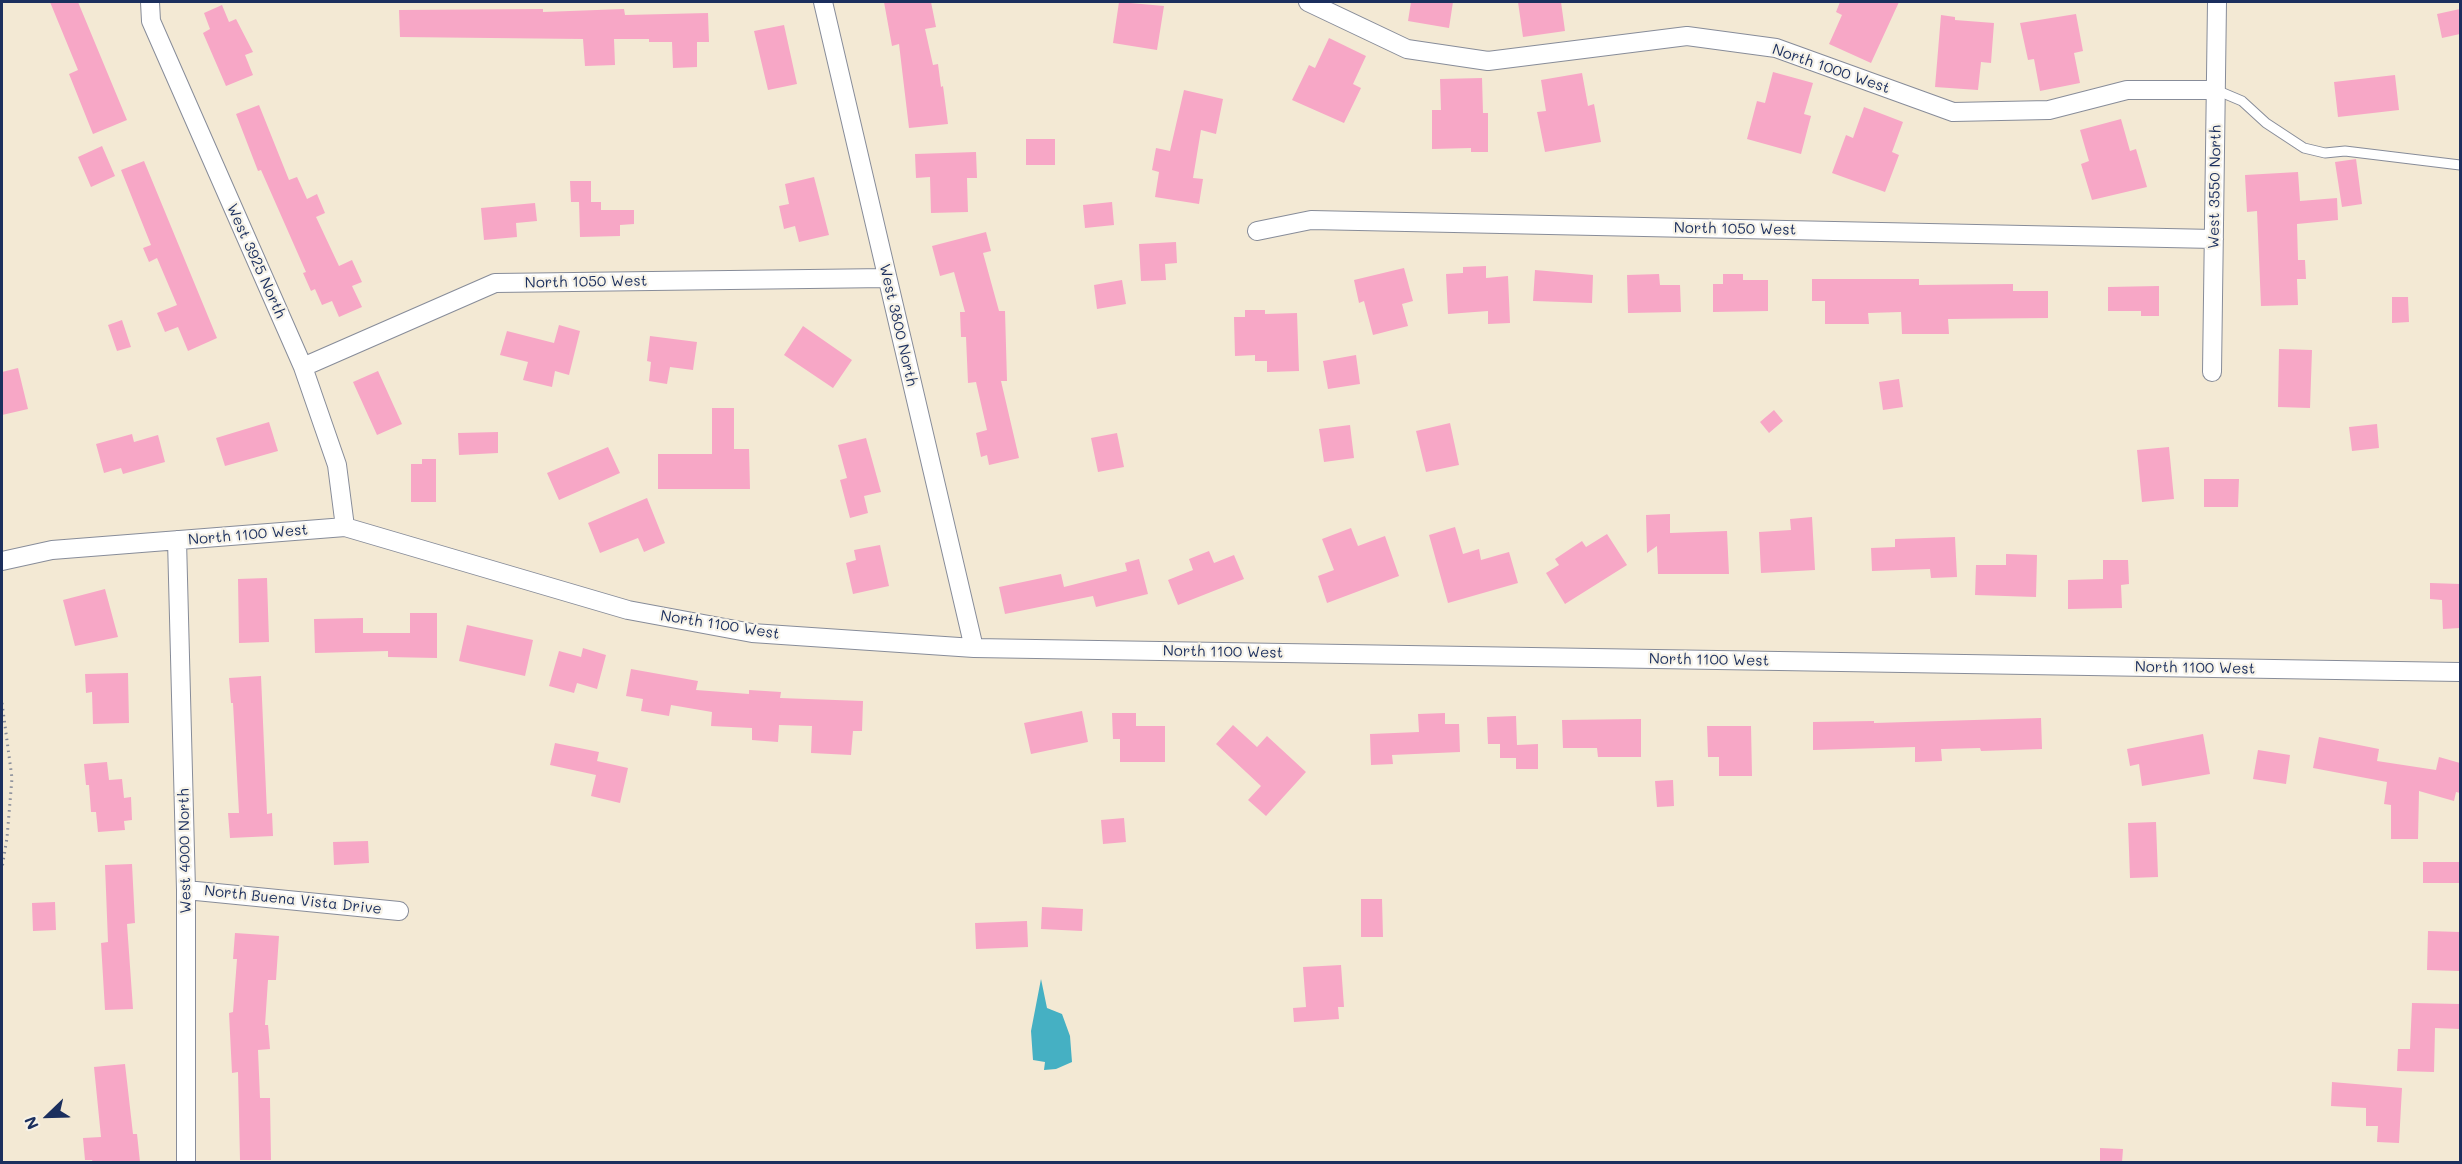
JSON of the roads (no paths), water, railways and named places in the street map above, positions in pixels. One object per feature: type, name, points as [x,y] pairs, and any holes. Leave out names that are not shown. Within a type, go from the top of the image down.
[{"type":"street","name":"West 3925 North","points":[[150,2],[151,21],[303,368],[338,465],[345,527]]},
{"type":"street","name":"West 3800 North","points":[[823,2],[974,648]]},
{"type":"street","name":"North 1000 West","points":[[1308,2],[1407,49],[1488,61],[1687,36],[1776,48],[1953,112],[2049,110],[2127,90],[2216,90]]},
{"type":"street","name":"West 3550 North","points":[[2212,372],[2217,2]]},
{"type":"street","name":"North 1050 West","points":[[1257,231],[1311,220],[2214,239]]},
{"type":"street","name":"North 1050 West","points":[[303,368],[495,283],[887,278]]},
{"type":"street","name":"North 1100 West","points":[[2,561],[52,550],[345,527],[628,610],[752,633],[974,648],[2460,672]]},
{"type":"street","name":"West 4000 North","points":[[177,540],[186,890],[186,1162]]},
{"type":"street","name":"North Buena Vista Drive","points":[[186,890],[399,911]]},
{"type":"lane","points":[[2216,90],[2242,101],[2266,123],[2304,148],[2325,153],[2345,151],[2460,165]]},
{"type":"water","points":[[1041,979],[1047,1008],[1062,1014],[1070,1036],[1072,1062],[1056,1069],[1044,1070],[1045,1062],[1033,1060],[1031,1031]]}]
